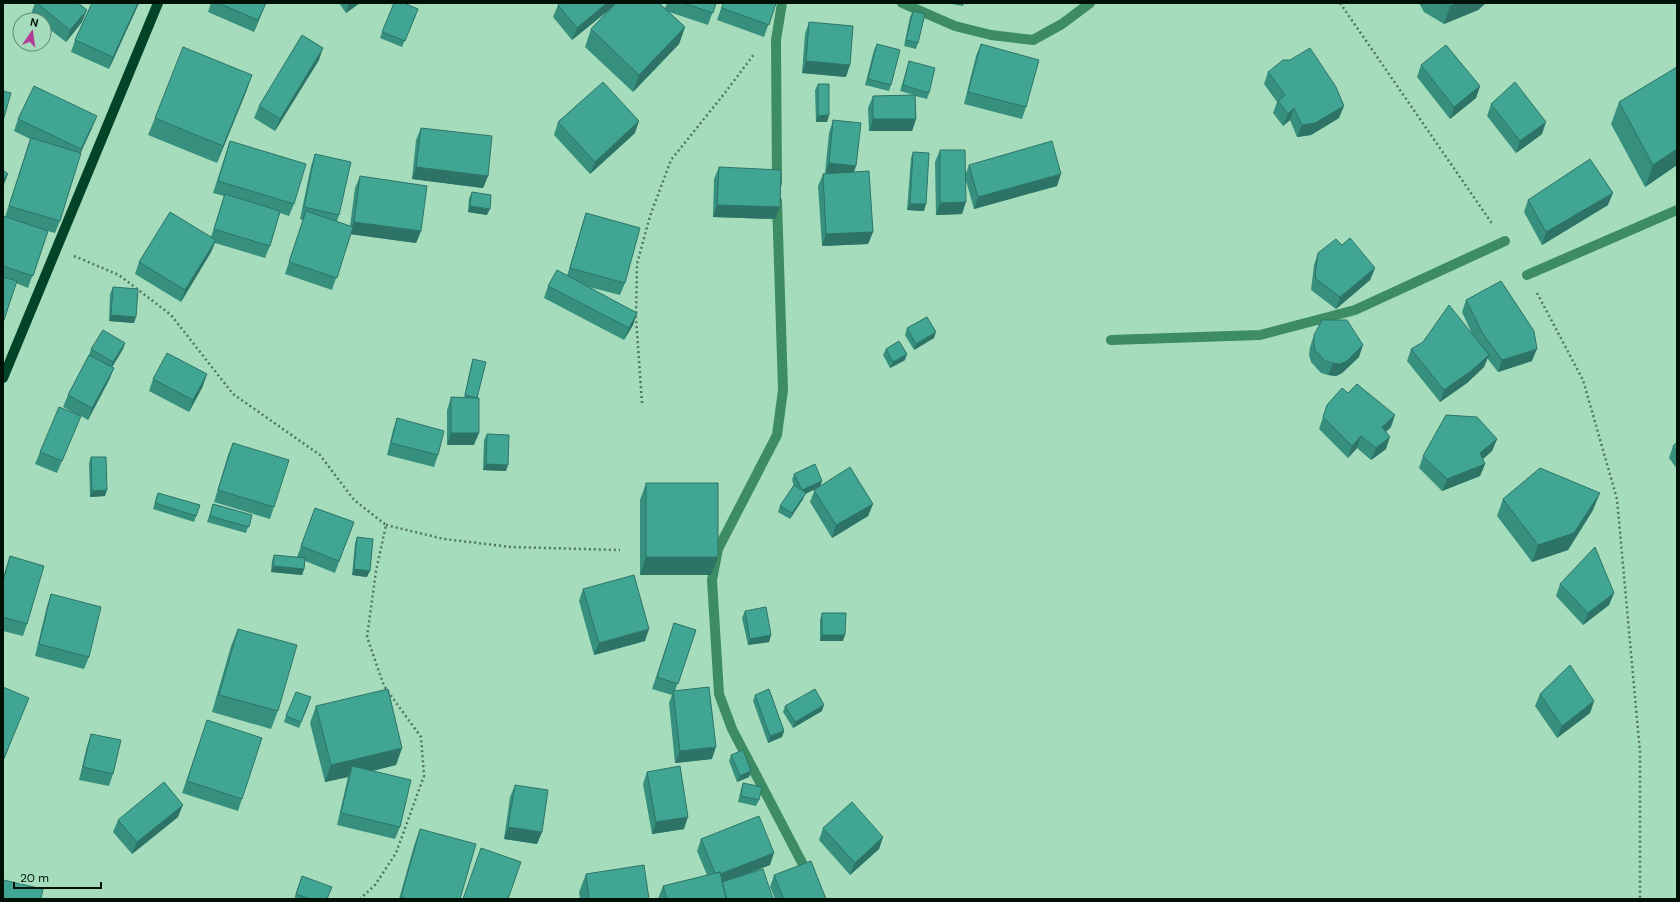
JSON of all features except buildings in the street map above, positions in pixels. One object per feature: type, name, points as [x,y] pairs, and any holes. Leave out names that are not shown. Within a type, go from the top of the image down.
[{"type":"main road","points":[[3,378],[158,3]]},
{"type":"street","points":[[782,3],[776,40],[776,72],[777,182],[783,390],[777,434],[718,549],[712,580],[719,694],[732,729],[821,899]]},
{"type":"street","points":[[902,3],[955,26],[991,35],[1033,40],[1062,24],[1090,3]]},
{"type":"street","points":[[1527,275],[1677,210]]},
{"type":"street","points":[[1111,340],[1260,335],[1355,310],[1505,241]]},
{"type":"path","points":[[1340,3],[1505,241]]},
{"type":"path","points":[[642,403],[636,318],[637,264],[650,216],[671,160],[724,94],[756,51]]},
{"type":"path","points":[[57,248],[119,275],[171,314],[233,394],[320,455],[354,500],[386,525],[444,539],[511,547],[620,550]]},
{"type":"path","points":[[1527,275],[1583,380],[1617,499],[1640,752],[1640,899]]},
{"type":"path","points":[[360,899],[375,885],[396,853],[424,776],[421,737],[384,686],[368,637],[376,571],[386,525]]}]
